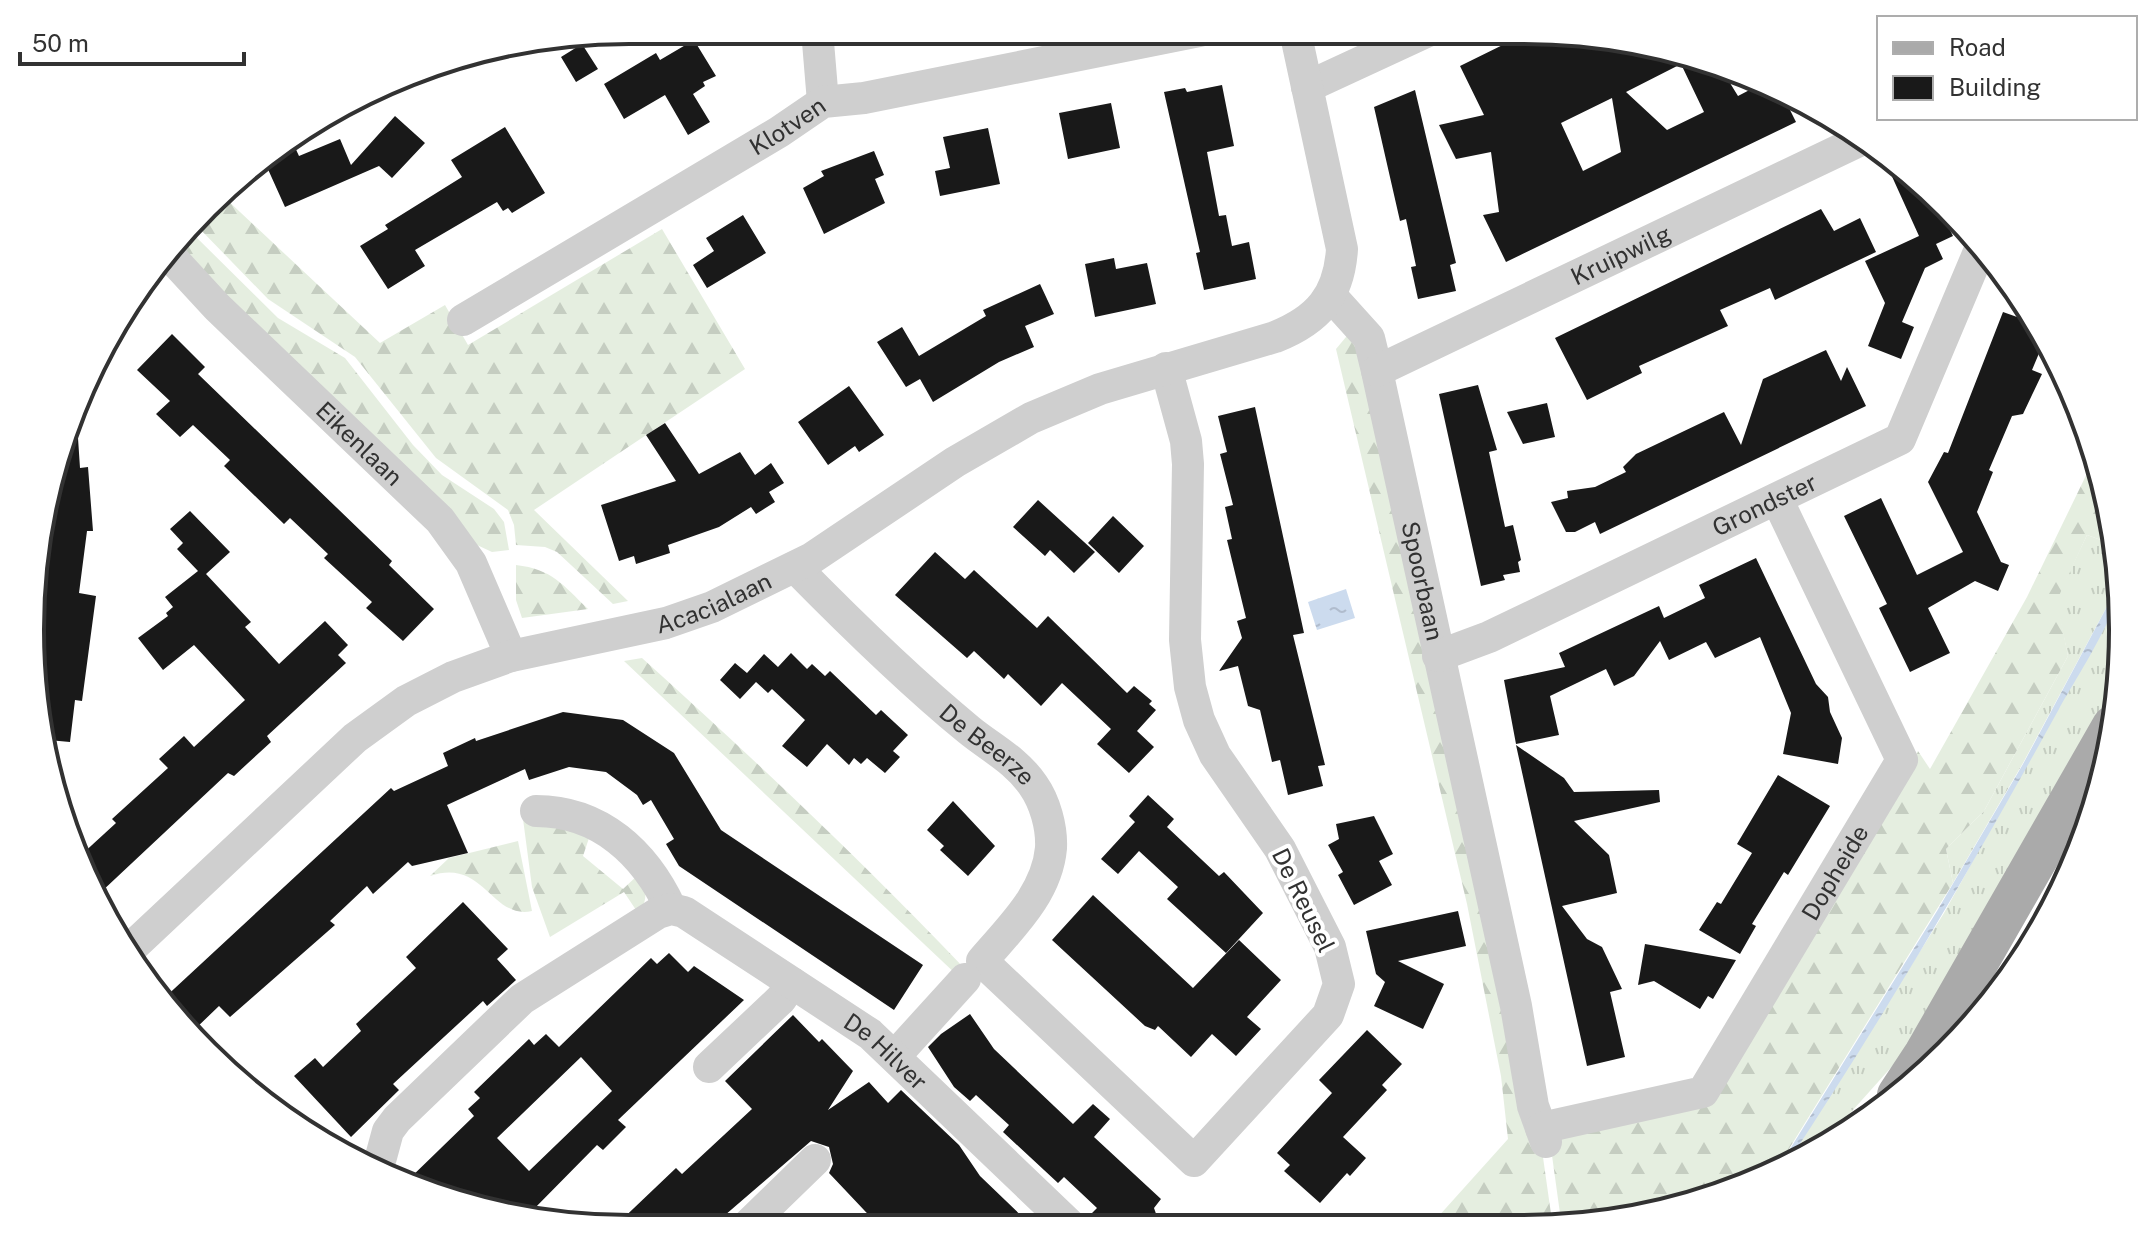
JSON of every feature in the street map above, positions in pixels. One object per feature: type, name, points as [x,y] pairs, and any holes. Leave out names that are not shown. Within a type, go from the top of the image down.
[{"type":"main road","points":[[1918,1062],[2095,758]]},
{"type":"street","points":[[818,44],[823,102]]},
{"type":"street","name":"Klotven","points":[[463,320],[779,132],[823,102],[864,98],[1134,44]]},
{"type":"street","points":[[1298,44],[1342,249],[1332,297]]},
{"type":"street","points":[[1307,87],[1400,44]]},
{"type":"street","name":"Kruipwilg","points":[[1377,371],[1851,145]]},
{"type":"street","name":"Grondster","points":[[1438,656],[1489,637],[1900,439],[1976,258]]},
{"type":"street","name":"Eikenlaan","points":[[175,261],[217,307],[440,520],[471,563],[511,656]]},
{"type":"street","name":"Acacialaan","points":[[136,944],[355,738],[388,713],[432,688],[511,656],[666,623],[712,607],[795,567],[1000,434],[1086,394],[1299,327],[1332,297]]},
{"type":"street","name":"Spoorbaan","points":[[1332,297],[1369,338],[1516,1006],[1533,1106],[1544,1135]]},
{"type":"street","name":"De Reusel","points":[[974,970],[1194,1161],[1317,1028],[1336,998],[1337,972],[1316,916],[1280,849],[1215,755],[1199,720],[1190,687],[1185,640],[1188,464],[1186,441],[1166,368]]},
{"type":"street","name":"Dopheide","points":[[1544,1135],[1703,1092],[1902,760],[1777,499]]},
{"type":"street","name":"De Beerze","points":[[795,567],[968,729],[1016,763],[1044,805],[1051,848],[1039,889],[1026,910],[895,1056]]},
{"type":"street","points":[[380,1159],[388,1131],[397,1119],[522,999],[658,913],[671,909],[645,864],[620,839],[576,816],[536,811]]},
{"type":"street","name":"De Hilver","points":[[671,909],[684,912],[895,1056],[1060,1215]]},
{"type":"street","points":[[709,1067],[781,999],[792,983]]},
{"type":"street","points":[[758,1215],[815,1160]]},
{"type":"green space","points":[[229,202],[380,343],[445,305],[468,345],[662,229],[745,369],[534,510],[628,601],[613,604],[557,552],[545,547],[516,545],[514,525],[508,510],[436,458],[355,357],[268,299],[201,230]]},
{"type":"green space","points":[[195,236],[278,318],[345,358],[413,445],[442,475],[494,509],[504,522],[509,550],[492,552],[477,545],[236,307],[184,249]]},
{"type":"green space","points":[[1351,331],[1358,340],[1541,1143],[1551,1214],[1440,1215],[1508,1139],[1501,1076],[1467,904],[1336,349]]},
{"type":"green space","points":[[2087,473],[2102,540],[2087,535],[2057,600],[2068,656],[1984,811],[1946,849],[1953,883],[1787,1152],[1712,1184],[1675,1195],[1638,1204],[1560,1214],[1550,1141],[1708,1103],[1918,751],[1930,769],[2027,597]]},
{"type":"green space","points":[[2087,535],[2102,540],[2108,604],[2023,763],[1953,883],[1946,849],[1984,811],[2068,656],[2056,600]]},
{"type":"green space","points":[[516,565],[548,574],[588,609],[522,618],[516,600]]},
{"type":"green space","points":[[2109,616],[2104,707],[2028,846],[1904,1053],[1846,1118],[1797,1147],[1944,913]]},
{"type":"green space","points":[[642,658],[887,889],[965,969],[959,977],[624,661]]},
{"type":"green space","points":[[523,819],[592,829],[583,856],[623,889],[639,874],[645,898],[642,908],[638,913],[624,892],[550,937],[532,887]]},
{"type":"green space","points":[[518,841],[532,911],[506,907],[463,875],[448,872],[430,876],[449,858]]},
{"type":"water","points":[[1346,589],[1355,618],[1317,630],[1308,602]]},
{"type":"water","points":[[2108,604],[2109,618],[2095,646],[1961,883],[1822,1109],[1798,1147],[1788,1152],[1937,911],[2023,764]]},
{"type":"building","points":[[687,44],[696,44],[716,76],[703,82],[705,86],[693,94],[710,122],[688,135],[665,95],[624,119],[604,84],[656,53],[660,60]]},
{"type":"building","points":[[1505,44],[1524,44],[1600,49],[1679,65],[1626,92],[1667,130],[1704,112],[1682,66],[1729,82],[1738,96],[1750,90],[1782,104],[1789,108],[1796,122],[1506,262],[1483,215],[1499,212],[1491,152],[1456,159],[1439,125],[1484,115],[1460,66]],"holes":[[[1612,98],[1621,152],[1583,171],[1561,123]]]},
{"type":"building","points":[[583,46],[598,69],[576,82],[561,57]]},
{"type":"building","points":[[1222,85],[1234,146],[1207,152],[1219,216],[1226,215],[1232,246],[1249,242],[1256,279],[1204,290],[1196,253],[1200,252],[1164,92],[1185,88],[1187,92]]},
{"type":"building","points":[[1415,90],[1456,263],[1450,265],[1456,291],[1418,299],[1411,267],[1416,266],[1406,219],[1400,221],[1374,107]]},
{"type":"building","points":[[1111,103],[1120,148],[1068,159],[1059,113]]},
{"type":"building","points":[[395,116],[425,143],[392,178],[379,166],[285,207],[268,169],[296,149],[299,156],[340,139],[351,165]]},
{"type":"building","points":[[505,127],[545,193],[512,213],[508,208],[503,211],[497,202],[415,250],[425,266],[388,289],[360,246],[388,229],[385,225],[462,177],[451,160]]},
{"type":"building","points":[[988,128],[1000,184],[940,196],[935,171],[950,168],[943,137]]},
{"type":"building","points":[[874,151],[884,175],[875,179],[885,203],[824,234],[803,188],[824,176],[821,171]]},
{"type":"building","points":[[1891,174],[1938,215],[1953,236],[1936,244],[1943,259],[1925,268],[1902,322],[1914,327],[1901,359],[1868,346],[1885,303],[1865,261],[1919,236]]},
{"type":"building","points":[[1821,209],[1834,231],[1860,218],[1876,252],[1775,300],[1770,288],[1720,310],[1728,326],[1639,366],[1642,373],[1587,400],[1555,338]]},
{"type":"building","points":[[743,215],[766,253],[707,288],[693,265],[714,251],[706,238]]},
{"type":"building","points":[[1114,258],[1116,269],[1147,263],[1156,304],[1095,317],[1085,264]]},
{"type":"building","points":[[1040,284],[1054,314],[1025,326],[1034,347],[999,362],[933,402],[920,379],[906,387],[877,342],[902,327],[919,356],[986,316],[983,310]]},
{"type":"building","points":[[2003,312],[2019,318],[2039,353],[2032,370],[2042,374],[2023,414],[2012,416],[1989,470],[1993,472],[1977,512],[2001,562],[2009,565],[1998,591],[1975,581],[1928,608],[1950,653],[1910,672],[1879,608],[1887,604],[1844,516],[1881,498],[1917,575],[1963,552],[1928,482],[1944,452],[1948,453]]},
{"type":"building","points":[[172,334],[205,367],[198,374],[392,561],[389,565],[434,609],[403,641],[366,608],[372,602],[324,558],[328,554],[290,518],[284,524],[224,466],[230,460],[193,425],[180,437],[156,414],[170,401],[137,370]]},
{"type":"building","points":[[1826,350],[1841,381],[1847,367],[1866,406],[1600,534],[1595,522],[1575,532],[1566,532],[1551,502],[1568,498],[1567,491],[1595,487],[1626,472],[1623,467],[1636,454],[1724,412],[1741,445],[1763,379]]},
{"type":"building","points":[[1478,385],[1497,450],[1489,452],[1505,527],[1513,525],[1521,560],[1518,562],[1520,572],[1503,575],[1505,580],[1481,586],[1439,394]]},
{"type":"building","points":[[849,386],[884,435],[859,452],[855,446],[828,465],[798,422]]},
{"type":"building","points":[[1547,403],[1555,437],[1523,444],[1507,412]]},
{"type":"building","points":[[1255,407],[1304,633],[1293,635],[1325,765],[1318,766],[1323,786],[1288,795],[1280,760],[1272,762],[1260,710],[1248,706],[1238,666],[1219,671],[1242,638],[1237,621],[1246,618],[1227,540],[1232,539],[1225,507],[1233,505],[1220,454],[1227,452],[1218,416]]},
{"type":"building","points":[[665,423],[699,474],[740,452],[755,475],[771,463],[784,483],[769,492],[775,502],[756,514],[751,507],[719,527],[668,545],[670,553],[636,564],[634,556],[619,561],[601,505],[676,481],[646,435]]},
{"type":"building","points":[[78,434],[80,468],[88,467],[93,531],[87,531],[79,593],[96,596],[82,701],[75,700],[70,742],[54,741],[45,668],[44,630],[45,591],[55,515]]},
{"type":"building","points":[[1038,500],[1095,552],[1074,573],[1050,550],[1045,556],[1013,527]]},
{"type":"building","points":[[190,511],[230,552],[206,574],[251,622],[245,627],[279,664],[325,621],[348,645],[338,655],[346,663],[267,736],[271,742],[234,776],[228,773],[104,889],[87,849],[116,823],[112,819],[168,768],[159,759],[184,736],[194,747],[245,700],[194,645],[163,670],[138,638],[168,616],[166,613],[173,607],[165,597],[198,571],[177,549],[183,543],[170,529]]},
{"type":"building","points":[[1113,516],[1144,546],[1119,573],[1088,543]]},
{"type":"building","points":[[935,552],[965,579],[974,570],[1037,628],[1048,616],[1127,693],[1134,686],[1152,701],[1149,704],[1156,710],[1137,731],[1154,747],[1129,773],[1097,744],[1111,729],[1062,683],[1041,706],[1008,674],[1004,679],[974,651],[967,658],[895,595]]},
{"type":"building","points":[[1756,558],[1816,684],[1828,697],[1830,712],[1842,738],[1838,764],[1783,754],[1791,713],[1760,637],[1715,658],[1706,642],[1669,660],[1660,641],[1634,676],[1614,686],[1606,669],[1550,696],[1559,735],[1516,744],[1504,680],[1565,667],[1559,653],[1659,606],[1664,618],[1705,598],[1699,585]]},
{"type":"building","points":[[791,653],[807,669],[812,664],[825,676],[830,671],[876,715],[881,710],[908,735],[893,751],[900,757],[885,773],[867,758],[861,764],[854,758],[849,765],[827,744],[807,767],[782,746],[805,720],[772,689],[768,693],[756,682],[740,699],[720,680],[735,663],[747,673],[764,654],[778,667]]},
{"type":"building","points":[[563,712],[623,720],[674,753],[721,830],[923,965],[894,1010],[679,866],[666,844],[674,839],[651,800],[643,805],[637,795],[606,772],[569,767],[529,780],[525,769],[447,805],[468,853],[412,866],[408,862],[373,894],[367,886],[330,921],[335,925],[230,1017],[219,1006],[198,1026],[170,992],[391,788],[394,791],[448,766],[443,753],[475,738],[476,741]]},
{"type":"building","points":[[1516,745],[1564,778],[1574,792],[1659,790],[1660,802],[1574,821],[1609,855],[1617,893],[1562,906],[1587,939],[1602,947],[1622,989],[1610,992],[1625,1057],[1587,1066]]},
{"type":"building","points":[[1778,775],[1830,806],[1788,875],[1784,872],[1752,924],[1756,926],[1740,954],[1699,930],[1717,902],[1721,904],[1752,853],[1737,844]]},
{"type":"building","points":[[1148,795],[1174,819],[1167,827],[1219,876],[1224,872],[1263,913],[1226,953],[1167,899],[1178,887],[1139,851],[1118,874],[1101,859],[1135,822],[1129,816]]},
{"type":"building","points":[[953,801],[995,846],[968,876],[940,850],[944,846],[927,830]]},
{"type":"building","points":[[1374,816],[1393,854],[1379,861],[1392,885],[1354,905],[1338,875],[1343,872],[1328,845],[1339,839],[1336,824]]},
{"type":"building","points":[[1093,895],[1193,988],[1239,940],[1281,980],[1247,1017],[1261,1029],[1236,1056],[1212,1034],[1191,1057],[1158,1026],[1155,1030],[1145,1026],[1052,940]]},
{"type":"building","points":[[463,902],[508,949],[497,959],[516,980],[487,1006],[483,1001],[393,1084],[399,1090],[351,1137],[294,1076],[315,1058],[323,1067],[361,1031],[356,1024],[416,968],[406,957]]},
{"type":"building","points":[[1458,911],[1466,946],[1398,961],[1444,984],[1423,1029],[1374,1006],[1385,982],[1376,974],[1366,931]]},
{"type":"building","points":[[1645,944],[1736,960],[1713,999],[1708,996],[1700,1009],[1654,981],[1638,985]]},
{"type":"building","points":[[669,953],[688,972],[694,966],[744,1000],[618,1120],[626,1127],[603,1150],[597,1145],[536,1207],[478,1195],[415,1174],[474,1116],[468,1109],[480,1098],[474,1092],[529,1039],[534,1045],[546,1034],[559,1047],[651,958],[657,964]],"holes":[[[581,1057],[612,1091],[529,1171],[497,1138]]]},
{"type":"building","points":[[970,1014],[994,1049],[1073,1124],[1093,1104],[1110,1119],[1094,1137],[1161,1199],[1154,1208],[1156,1215],[1092,1215],[1097,1208],[1064,1177],[1058,1183],[1003,1132],[1009,1125],[976,1095],[970,1101],[954,1087],[928,1047]]},
{"type":"building","points":[[793,1015],[853,1071],[828,1110],[869,1082],[888,1103],[901,1090],[959,1145],[980,1176],[1020,1215],[869,1215],[829,1173],[833,1164],[829,1147],[811,1141],[725,1215],[627,1215],[676,1168],[682,1174],[752,1109],[725,1081]]},
{"type":"building","points":[[1367,1030],[1402,1064],[1382,1085],[1387,1090],[1343,1137],[1366,1158],[1350,1176],[1347,1173],[1320,1203],[1284,1171],[1290,1165],[1277,1153],[1332,1093],[1319,1080]]}]
